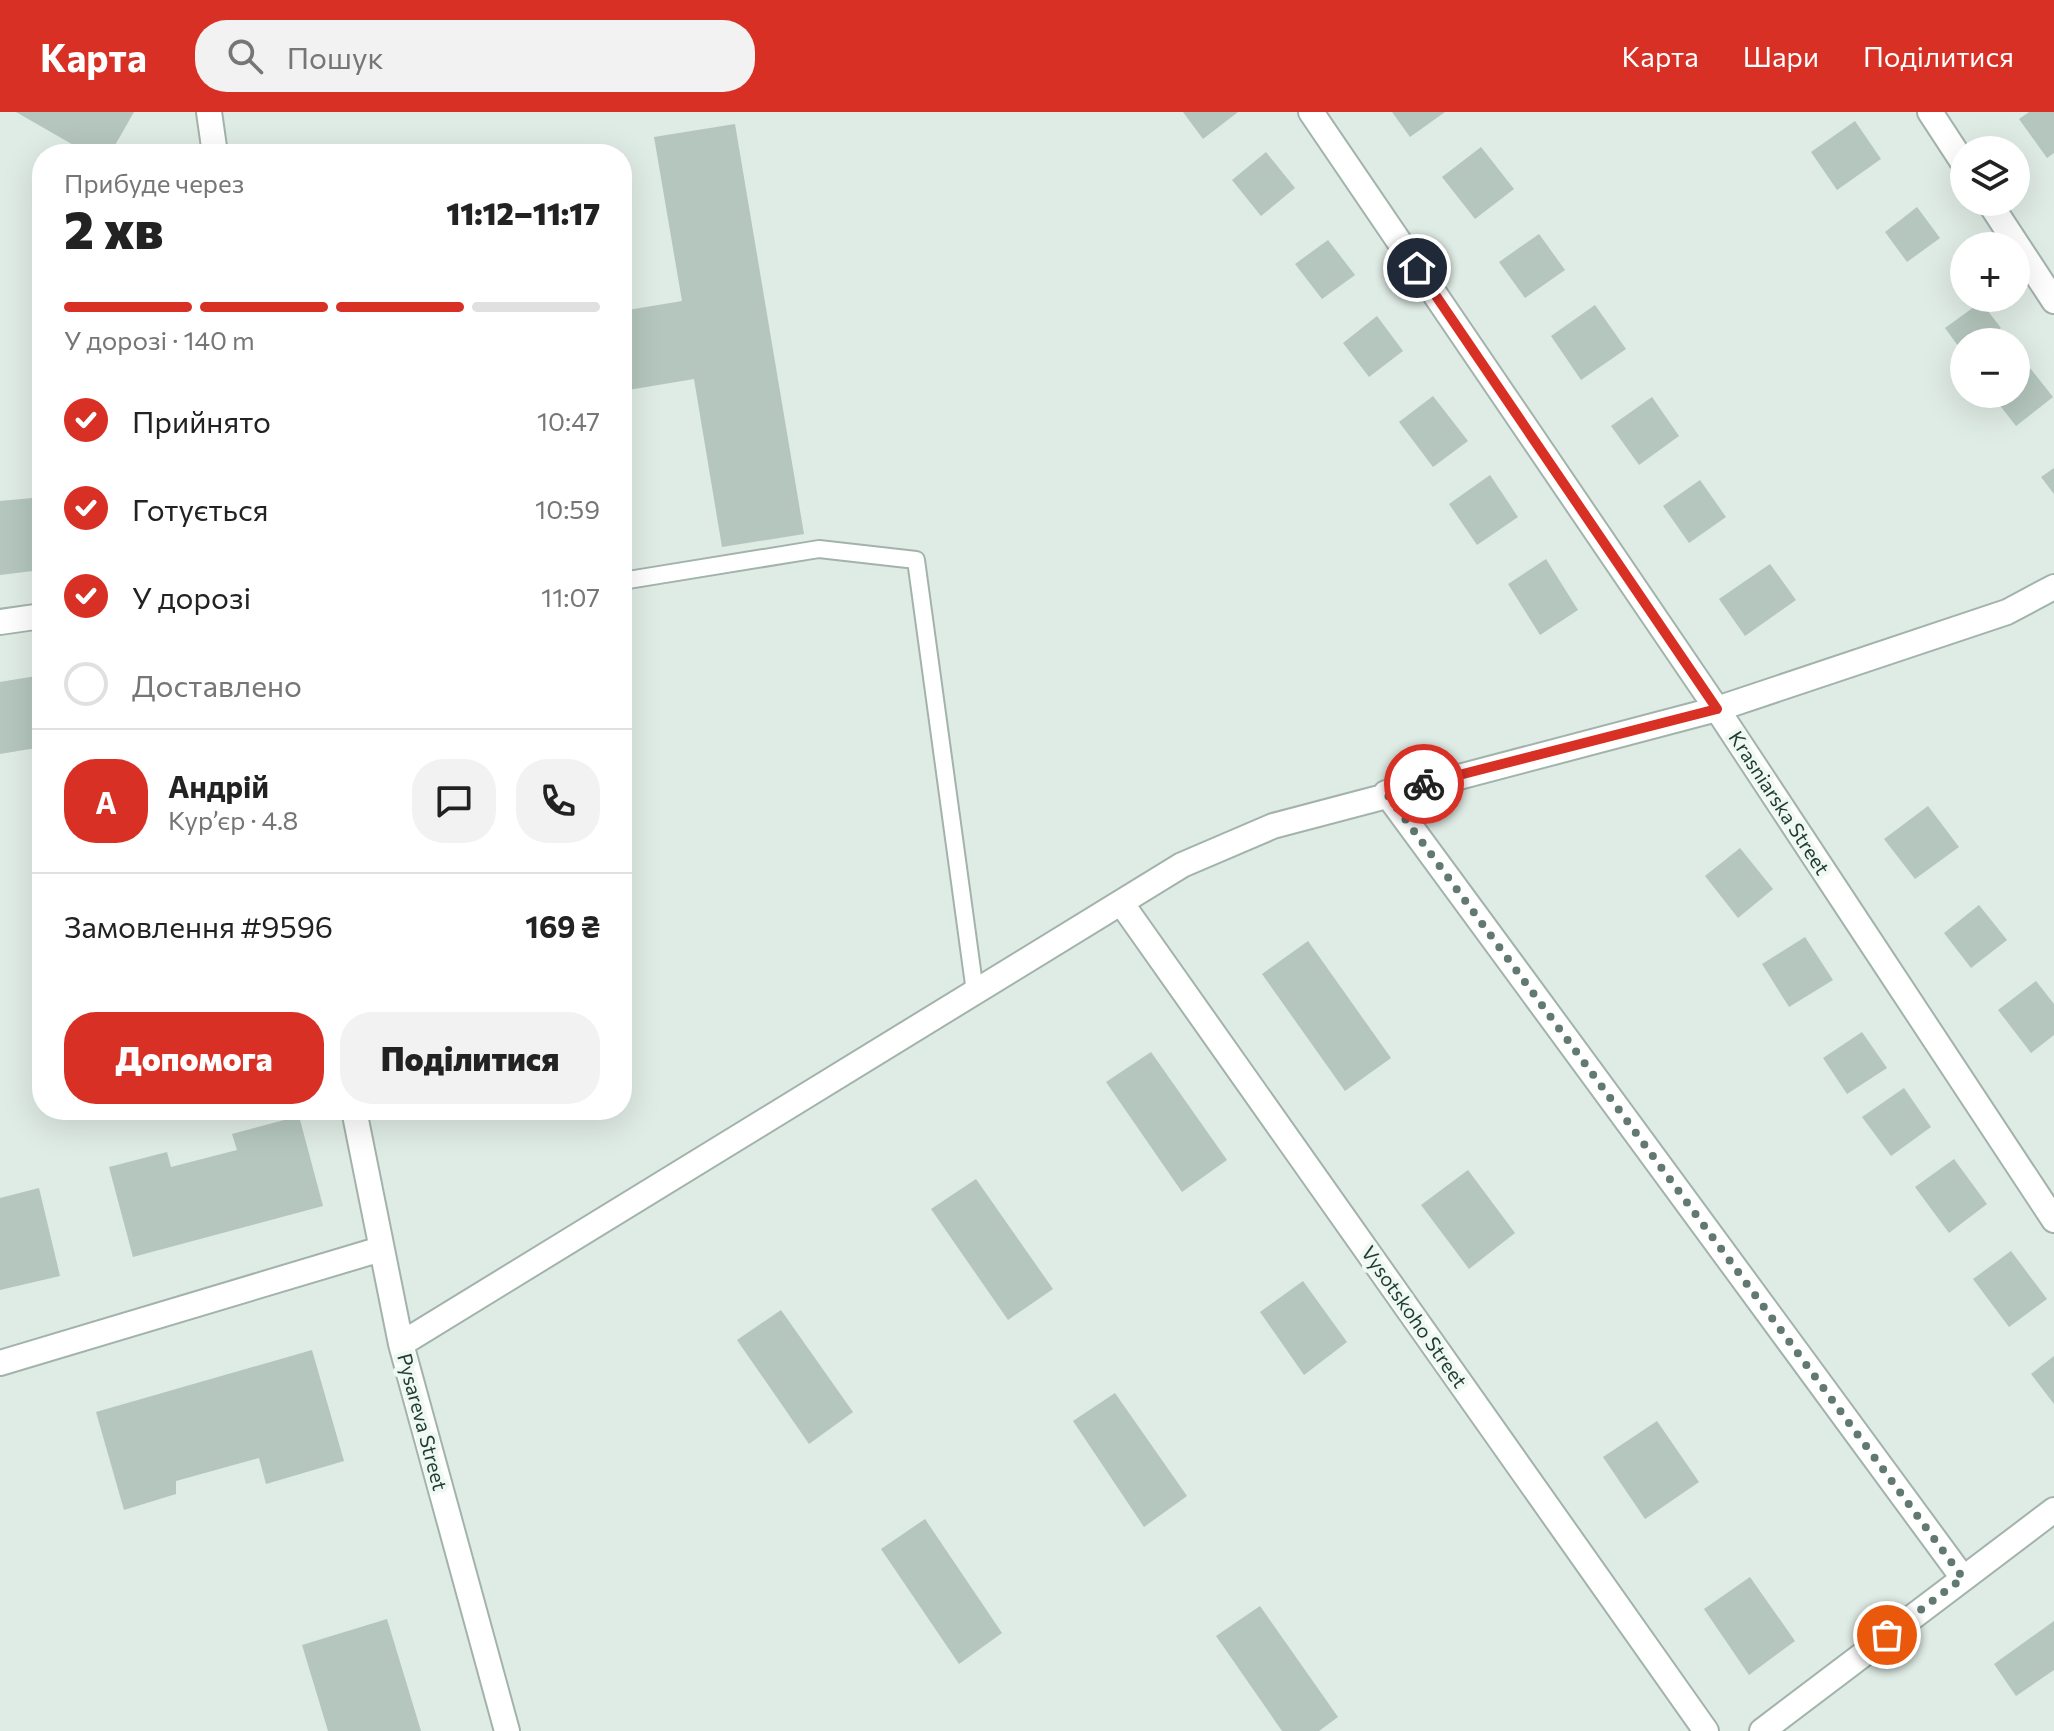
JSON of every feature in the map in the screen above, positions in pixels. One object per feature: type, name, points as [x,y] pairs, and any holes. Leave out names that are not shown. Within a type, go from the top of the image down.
[{"type":"street","points":[[209,112],[214,144]]},
{"type":"street","name":"Krasniarska Street","points":[[1311,112],[1717,709],[2054,1220]]},
{"type":"street","points":[[1930,112],[1950,143]]},
{"type":"street","points":[[1998,216],[2054,301]]},
{"type":"street","points":[[401,1344],[1182,865],[1273,826],[1386,793],[1717,709],[2007,612],[2054,587]]},
{"type":"street","points":[[0,622],[32,617]]},
{"type":"street","points":[[1386,793],[1963,1578]]},
{"type":"street","name":"Vysotskoho Street","points":[[1122,904],[1706,1731]]},
{"type":"street","name":"Pysareva Street","points":[[356,1120],[401,1344],[507,1731]]},
{"type":"street","points":[[0,1363],[381,1249]]},
{"type":"street","points":[[1762,1731],[2054,1510]]},
{"type":"lane","points":[[632,579],[819,549],[916,560],[975,992]]},
{"type":"building","points":[[16,112],[134,112],[116,144],[72,144]]},
{"type":"building","points":[[1183,112],[1238,112],[1203,139]]},
{"type":"building","points":[[1392,112],[1445,112],[1410,137]]},
{"type":"building","points":[[2029,112],[2054,112],[2054,153],[2047,158],[2019,119]]},
{"type":"building","points":[[1855,121],[1881,159],[1837,190],[1811,152]]},
{"type":"building","points":[[735,124],[804,534],[722,547],[694,379],[632,389],[632,309],[682,301],[654,137]]},
{"type":"building","points":[[1481,147],[1514,189],[1475,219],[1442,177]]},
{"type":"building","points":[[1266,152],[1295,188],[1261,216],[1232,180]]},
{"type":"building","points":[[1917,207],[1940,238],[1907,262],[1885,232]]},
{"type":"building","points":[[1539,234],[1565,270],[1525,298],[1499,262]]},
{"type":"building","points":[[1328,240],[1355,275],[1322,299],[1295,264]]},
{"type":"building","points":[[1595,305],[1626,349],[1581,380],[1551,336]]},
{"type":"building","points":[[1967,312],[1989,312],[2001,328],[1950,328],[1950,335],[1945,328]]},
{"type":"building","points":[[1377,316],[1403,351],[1369,377],[1343,343]]},
{"type":"building","points":[[2030,368],[2053,397],[2016,426],[2002,408],[2030,408]]},
{"type":"building","points":[[1433,396],[1468,441],[1433,467],[1399,422]]},
{"type":"building","points":[[1652,397],[1679,436],[1639,465],[1611,426]]},
{"type":"building","points":[[2054,468],[2054,494],[2041,477]]},
{"type":"building","points":[[1490,475],[1518,517],[1477,545],[1449,504]]},
{"type":"building","points":[[1700,480],[1726,517],[1689,543],[1663,506]]},
{"type":"building","points":[[32,498],[32,571],[0,575],[0,501]]},
{"type":"building","points":[[1546,559],[1578,610],[1540,635],[1508,584]]},
{"type":"building","points":[[1770,564],[1796,600],[1745,636],[1719,599]]},
{"type":"building","points":[[32,677],[32,749],[0,754],[0,682]]},
{"type":"building","points":[[1928,806],[1959,847],[1915,879],[1884,839]]},
{"type":"building","points":[[1740,848],[1773,889],[1738,918],[1705,876]]},
{"type":"building","points":[[1979,905],[2007,940],[1971,968],[1944,933]]},
{"type":"building","points":[[1805,937],[1833,980],[1789,1007],[1762,964]]},
{"type":"building","points":[[1308,941],[1391,1058],[1345,1091],[1262,974]]},
{"type":"building","points":[[2036,981],[2054,1004],[2054,1035],[2031,1053],[1998,1010]]},
{"type":"building","points":[[1862,1032],[1887,1068],[1847,1094],[1823,1058]]},
{"type":"building","points":[[1151,1052],[1227,1160],[1182,1192],[1106,1082]]},
{"type":"building","points":[[1904,1088],[1931,1127],[1891,1156],[1862,1117]]},
{"type":"building","points":[[284,1120],[300,1120],[323,1206],[133,1257],[109,1167],[167,1152],[171,1167],[237,1150],[232,1134]]},
{"type":"building","points":[[1954,1159],[1987,1204],[1949,1233],[1915,1187]]},
{"type":"building","points":[[1468,1170],[1515,1233],[1469,1269],[1421,1205]]},
{"type":"building","points":[[976,1179],[1053,1289],[1008,1320],[931,1209]]},
{"type":"building","points":[[39,1188],[60,1276],[0,1290],[0,1198]]},
{"type":"building","points":[[2011,1251],[2047,1299],[2009,1327],[1973,1279]]},
{"type":"building","points":[[1303,1281],[1347,1342],[1304,1375],[1260,1312]]},
{"type":"building","points":[[781,1310],[853,1412],[809,1444],[737,1340]]},
{"type":"building","points":[[312,1350],[344,1461],[266,1484],[259,1458],[176,1481],[176,1494],[124,1510],[96,1412]]},
{"type":"building","points":[[2054,1356],[2054,1404],[2031,1374]]},
{"type":"building","points":[[1115,1393],[1187,1496],[1144,1527],[1073,1421]]},
{"type":"building","points":[[1657,1421],[1699,1482],[1645,1519],[1603,1457]]},
{"type":"building","points":[[925,1519],[1002,1633],[959,1664],[881,1549]]},
{"type":"building","points":[[1750,1577],[1795,1641],[1749,1675],[1704,1609]]},
{"type":"building","points":[[1260,1606],[1338,1717],[1319,1731],[1282,1731],[1216,1636]]},
{"type":"building","points":[[387,1619],[421,1731],[328,1731],[302,1645]]},
{"type":"building","points":[[2054,1621],[2054,1670],[2016,1696],[1994,1664]]},
{"type":"way so far","points":[[1424,784],[1386,793],[1963,1578],[1887,1635]]},
{"type":"route","points":[[1417,268],[1717,709],[1424,784]]}]
